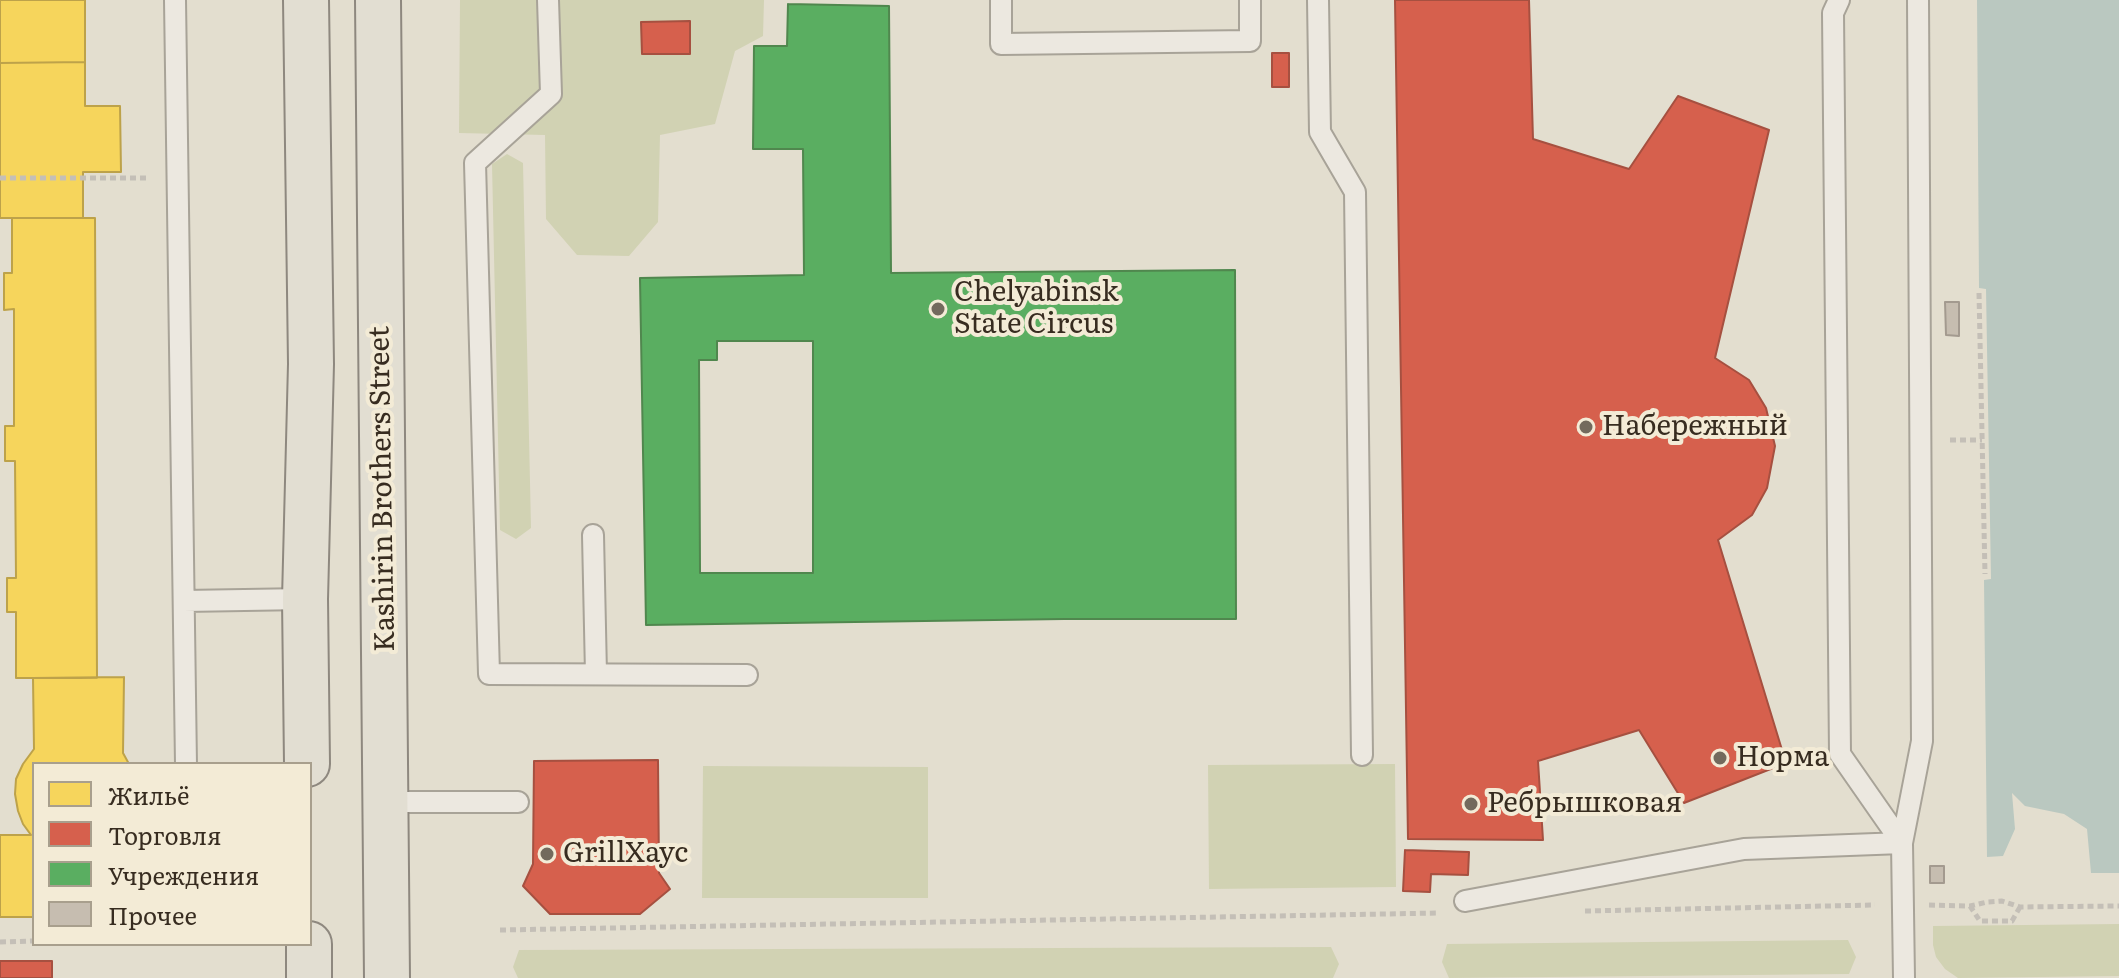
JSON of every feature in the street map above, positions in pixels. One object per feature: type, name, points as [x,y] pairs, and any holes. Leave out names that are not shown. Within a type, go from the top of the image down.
[{"type":"main road","name":"Kashirin Brothers Street","points":[[378,0],[387,978]]},
{"type":"main road","points":[[304,4],[311,364],[305,599],[307,762]]},
{"type":"main road","points":[[309,946],[309,978]]},
{"type":"lane","points":[[175,0],[186,762]]},
{"type":"lane","points":[[548,0],[551,94],[475,163],[489,674],[747,675]]},
{"type":"lane","points":[[1001,0],[1001,44],[1250,41],[1250,0]]},
{"type":"lane","points":[[1318,0],[1320,132],[1355,192],[1362,755]]},
{"type":"lane","points":[[1839,0],[1833,13],[1840,754],[1902,843]]},
{"type":"lane","points":[[1904,978],[1902,843],[1922,741],[1918,0]]},
{"type":"lane","points":[[593,535],[596,674]]},
{"type":"lane","points":[[184,601],[305,599]]},
{"type":"lane","points":[[386,802],[518,802]]},
{"type":"lane","points":[[1465,901],[1744,849],[1902,843]]},
{"type":"path","points":[[0,178],[178,177]]},
{"type":"path","points":[[1979,293],[1985,574]]},
{"type":"path","points":[[1962,440],[1982,440]]},
{"type":"path","points":[[1583,911],[1970,906],[2002,901],[2020,907],[2119,906]]},
{"type":"path","points":[[1970,906],[1980,921],[2012,921],[2020,907]]},
{"type":"path","points":[[500,930],[1439,913]]},
{"type":"path","points":[[0,942],[32,941]]},
{"type":"green space","points":[[460,0],[764,0],[763,36],[735,51],[715,124],[660,135],[658,222],[629,256],[577,255],[546,219],[545,135],[459,133]]},
{"type":"green space","points":[[507,154],[523,163],[531,528],[516,539],[500,530],[492,164]]},
{"type":"green space","points":[[1395,764],[1396,887],[1209,889],[1208,765]]},
{"type":"green space","points":[[703,766],[928,767],[928,898],[702,898]]},
{"type":"green space","points":[[2119,924],[2119,976],[1958,978],[1945,969],[1936,957],[1933,945],[1933,926]]},
{"type":"green space","points":[[1848,940],[1856,957],[1849,974],[1449,978],[1442,962],[1447,944]]},
{"type":"green space","points":[[1331,947],[1339,964],[1333,978],[518,978],[513,967],[519,950]]},
{"type":"shaded area","points":[[1977,0],[2119,0],[2119,873],[2091,873],[2087,829],[2064,814],[2025,806],[2012,793],[2015,829],[2003,856],[1987,857],[1984,580],[1991,579],[1986,289],[1979,288]]},
{"type":"building: Жильё","points":[[0,0],[85,0],[85,62],[0,63]]},
{"type":"building: Жильё","points":[[85,62],[85,106],[120,106],[121,172],[83,172],[83,218],[0,218],[0,63]]},
{"type":"building: Жильё","points":[[12,218],[95,218],[97,678],[16,678],[16,612],[7,612],[7,578],[16,578],[15,461],[5,461],[5,426],[14,426],[14,309],[4,310],[4,273],[12,273]]},
{"type":"building: Жильё","points":[[124,677],[123,753],[128,762],[32,762],[32,917],[0,917],[0,835],[31,835],[23,824],[15,794],[16,779],[34,749],[33,678]]},
{"type":"building: Торговля","name":"Набережный","points":[[1395,0],[1529,0],[1533,139],[1629,169],[1678,96],[1769,130],[1715,358],[1749,380],[1766,408],[1775,446],[1767,488],[1752,515],[1718,540],[1786,763],[1684,803],[1639,730],[1538,761],[1543,840],[1408,839]]},
{"type":"building: Торговля","points":[[690,21],[690,54],[642,54],[641,22]]},
{"type":"building: Торговля","points":[[1272,53],[1289,53],[1289,87],[1272,87]]},
{"type":"building: Торговля","points":[[658,760],[659,873],[670,889],[640,914],[550,914],[523,886],[533,864],[534,761]]},
{"type":"building: Торговля","points":[[1405,850],[1469,852],[1468,875],[1431,874],[1430,892],[1403,891]]},
{"type":"building: Торговля","points":[[0,961],[52,961],[52,978],[0,978]]},
{"type":"building: Учреждения","name":"Chelyabinsk State Circus","points":[[788,4],[889,6],[891,273],[1235,270],[1236,619],[646,625],[640,278],[804,275],[803,149],[753,149],[754,46],[787,46]],"holes":[[[717,341],[813,341],[813,573],[700,573],[699,360],[717,360]]]},
{"type":"building: Прочее","points":[[1945,302],[1959,302],[1959,336],[1946,335]]},
{"type":"building: Прочее","points":[[1930,866],[1944,866],[1944,883],[1930,883]]},
{"type":"place","name":"Chelyabinsk State Circus","points":[[938,309]]},
{"type":"place","name":"Набережный","points":[[1586,427]]},
{"type":"place","name":"Норма","points":[[1720,758]]},
{"type":"place","name":"Ребрышковая","points":[[1471,804]]},
{"type":"place","name":"GrillXayc","points":[[547,854]]}]
